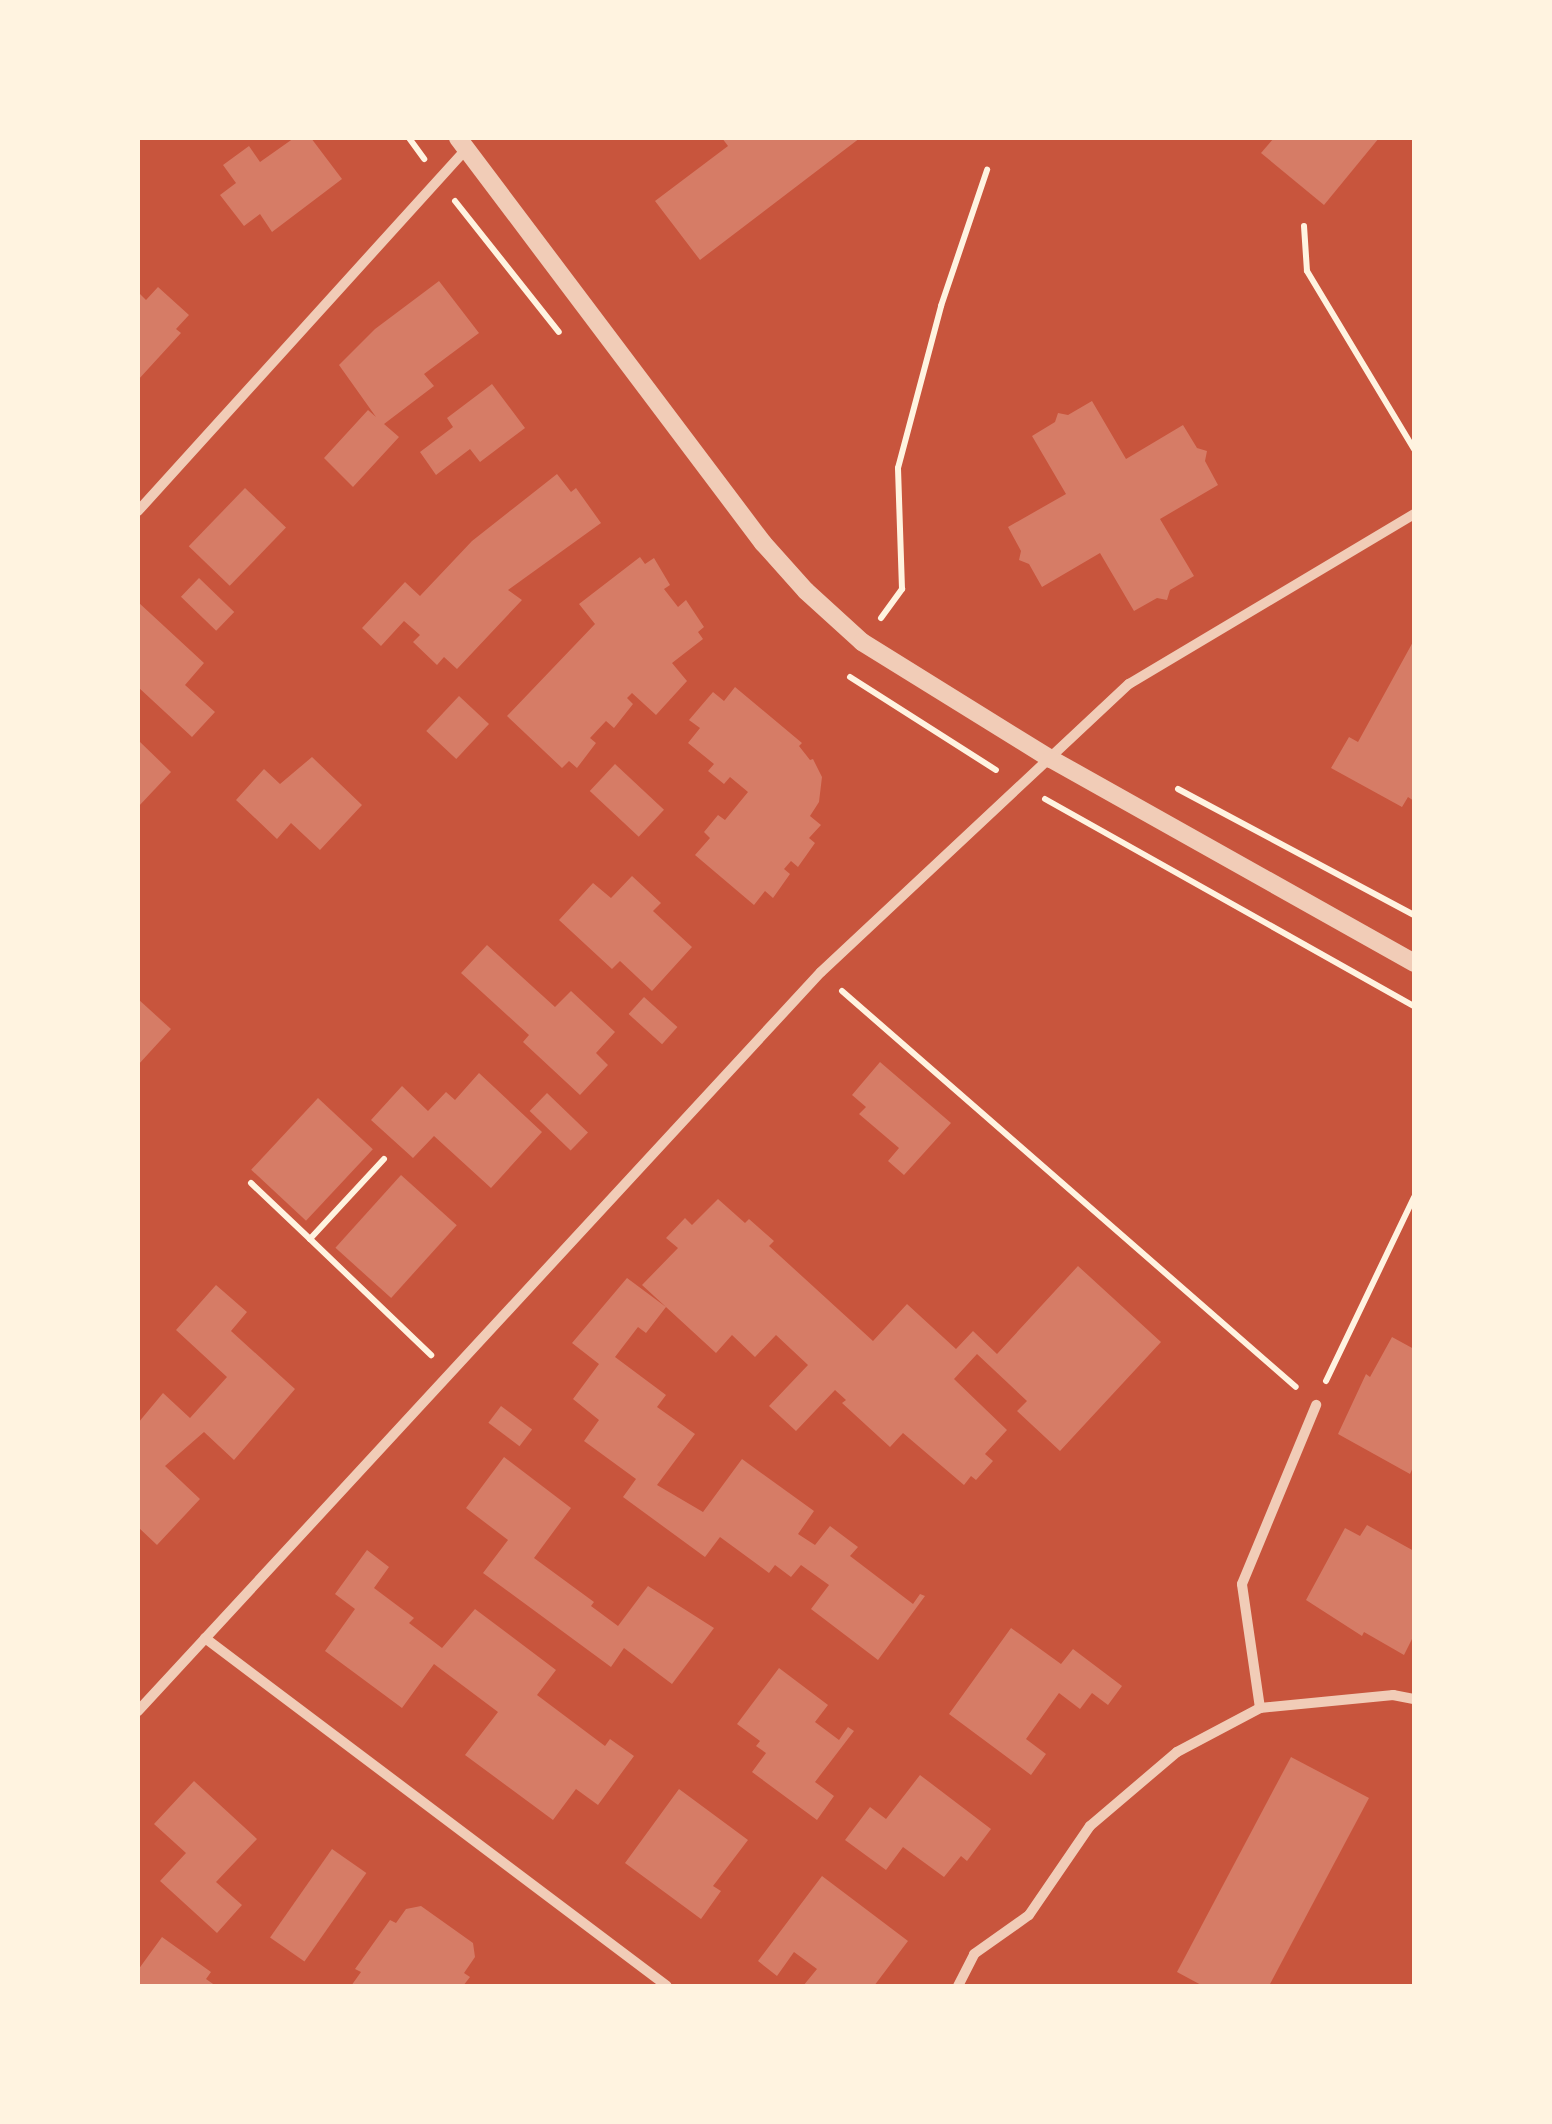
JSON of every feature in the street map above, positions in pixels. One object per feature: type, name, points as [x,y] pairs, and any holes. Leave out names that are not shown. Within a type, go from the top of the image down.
[{"type":"street","points":[[138,510],[462,143],[764,543],[806,591],[862,642],[904,672],[1051,759],[1414,963]]},
{"type":"street","points":[[138,1711],[821,972],[1129,684],[1414,514]]},
{"type":"street","points":[[1260,1708],[1242,1584],[1316,1405]]},
{"type":"street","points":[[205,1638],[666,1986]]},
{"type":"street","points":[[958,1986],[974,1954],[1029,1915],[1090,1826],[1177,1752],[1260,1708],[1393,1695],[1414,1699]]},
{"type":"path","points":[[881,618],[902,589],[898,468],[941,306],[988,170]]},
{"type":"path","points":[[1304,226],[1307,271],[1414,448]]},
{"type":"path","points":[[868,604],[894,626]]},
{"type":"path","points":[[1175,787],[1414,915]]},
{"type":"path","points":[[821,972],[1316,1405],[1414,1197]]},
{"type":"path","points":[[310,1239],[384,1159]]},
{"type":"path","points":[[251,1183],[450,1373]]},
{"type":"building","points":[[294,138],[311,138],[342,179],[272,232],[260,214],[244,226],[220,195],[236,183],[223,165],[249,146],[260,162]]},
{"type":"building","points":[[722,138],[860,138],[700,260],[655,201],[728,146]]},
{"type":"building","points":[[1274,138],[1379,138],[1324,205],[1261,153]]},
{"type":"building","points":[[439,281],[479,333],[424,374],[434,386],[384,424],[399,437],[353,487],[324,458],[368,410],[376,417],[339,365],[375,329]]},
{"type":"building","points":[[158,287],[189,315],[176,329],[181,333],[138,380],[138,292],[146,300]]},
{"type":"building","points":[[492,384],[525,428],[480,462],[470,449],[436,475],[420,452],[453,427],[447,418]]},
{"type":"building","points":[[1092,401],[1126,459],[1183,425],[1197,448],[1207,451],[1205,461],[1218,485],[1160,519],[1194,576],[1170,590],[1167,600],[1157,598],[1134,611],[1100,553],[1042,587],[1029,564],[1019,560],[1021,551],[1008,527],[1066,494],[1032,436],[1055,422],[1058,413],[1068,415]]},
{"type":"building","points":[[557,474],[571,492],[576,488],[601,523],[508,590],[522,600],[457,669],[444,657],[437,665],[413,642],[420,635],[404,621],[381,646],[362,628],[405,582],[420,596],[472,541]]},
{"type":"building","points":[[245,488],[286,528],[230,586],[189,546]]},
{"type":"building","points":[[640,557],[645,564],[654,558],[670,585],[664,589],[678,607],[686,600],[704,627],[698,632],[703,639],[672,663],[687,681],[656,715],[632,693],[627,698],[633,704],[614,728],[606,721],[590,738],[596,743],[577,768],[569,761],[562,768],[507,716],[595,624],[579,604]]},
{"type":"building","points":[[199,578],[234,612],[216,631],[181,597]]},
{"type":"building","points":[[138,602],[204,663],[185,685],[215,712],[192,737],[138,687]]},
{"type":"building","points":[[1414,640],[1414,801],[1408,797],[1402,807],[1331,768],[1349,737],[1358,742]]},
{"type":"building","points":[[735,687],[802,743],[799,746],[813,759],[822,777],[819,802],[810,816],[821,825],[809,838],[815,843],[798,867],[791,861],[784,869],[790,874],[773,898],[765,891],[754,905],[695,855],[710,838],[704,832],[718,815],[725,820],[748,792],[730,777],[724,784],[708,771],[714,764],[688,743],[700,728],[689,720],[713,692],[724,701]]},
{"type":"building","points":[[459,696],[489,724],[456,759],[426,731]]},
{"type":"building","points":[[138,740],[171,772],[138,807]]},
{"type":"building","points":[[312,757],[362,805],[320,850],[291,823],[277,839],[236,800],[264,769],[280,784]]},
{"type":"building","points":[[615,764],[664,810],[639,837],[590,791]]},
{"type":"building","points":[[632,876],[661,903],[653,911],[692,947],[652,991],[620,961],[612,969],[559,920],[593,883],[611,898]]},
{"type":"building","points":[[487,945],[555,1007],[571,991],[615,1032],[596,1053],[608,1065],[580,1095],[523,1042],[529,1035],[461,973]]},
{"type":"building","points":[[644,997],[677,1027],[662,1044],[629,1014]]},
{"type":"building","points":[[138,999],[171,1029],[138,1065]]},
{"type":"building","points":[[880,1062],[951,1123],[904,1175],[888,1161],[899,1148],[859,1114],[866,1107],[852,1095]]},
{"type":"building","points":[[479,1073],[542,1132],[491,1188],[434,1136],[413,1158],[371,1120],[402,1086],[428,1111],[446,1092],[455,1100]]},
{"type":"building","points":[[547,1093],[588,1133],[571,1151],[530,1111]]},
{"type":"building","points":[[318,1098],[373,1149],[306,1221],[251,1170]]},
{"type":"building","points":[[401,1175],[457,1225],[391,1298],[335,1248]]},
{"type":"building","points":[[718,1199],[774,1241],[769,1246],[873,1341],[907,1304],[956,1349],[973,1331],[997,1354],[1078,1266],[1161,1342],[1060,1451],[1017,1411],[1027,1401],[977,1354],[954,1379],[1007,1430],[985,1454],[993,1461],[976,1480],[971,1476],[964,1485],[903,1433],[890,1447],[842,1403],[846,1400],[835,1390],[796,1431],[769,1406],[808,1365],[776,1335],[755,1357],[732,1335],[716,1353],[642,1285],[678,1248],[666,1238],[685,1218],[692,1225]]},
{"type":"building","points":[[627,1278],[666,1307],[646,1333],[638,1327],[615,1357],[666,1395],[657,1407],[695,1434],[657,1485],[703,1512],[742,1459],[814,1511],[798,1534],[815,1545],[830,1526],[858,1547],[850,1556],[913,1604],[920,1594],[925,1596],[878,1660],[811,1609],[829,1585],[801,1565],[791,1577],[775,1565],[769,1573],[720,1537],[705,1557],[623,1497],[636,1479],[584,1441],[599,1420],[573,1399],[599,1364],[572,1343]]},
{"type":"building","points":[[216,1285],[247,1312],[231,1331],[295,1389],[234,1460],[204,1432],[165,1466],[200,1499],[157,1545],[138,1527],[138,1423],[163,1393],[190,1418],[227,1377],[176,1330]]},
{"type":"building","points":[[1392,1337],[1414,1349],[1414,1465],[1410,1474],[1338,1434],[1366,1374],[1370,1377]]},
{"type":"building","points":[[501,1406],[532,1429],[520,1446],[488,1423]]},
{"type":"building","points":[[504,1457],[571,1508],[534,1558],[594,1602],[591,1606],[618,1626],[648,1586],[714,1628],[672,1684],[624,1648],[611,1667],[483,1573],[508,1540],[466,1508]]},
{"type":"building","points":[[1367,1525],[1414,1551],[1414,1635],[1404,1655],[1364,1632],[1362,1636],[1306,1600],[1345,1528],[1360,1536]]},
{"type":"building","points":[[367,1550],[389,1567],[374,1588],[414,1618],[409,1623],[442,1648],[475,1609],[556,1670],[537,1695],[605,1746],[610,1739],[634,1756],[598,1805],[576,1789],[553,1820],[465,1755],[498,1712],[434,1664],[402,1708],[325,1651],[355,1609],[335,1594]]},
{"type":"building","points":[[1011,1628],[1061,1664],[1073,1649],[1122,1686],[1108,1705],[1092,1693],[1080,1709],[1059,1693],[1026,1739],[1046,1754],[1031,1775],[949,1714]]},
{"type":"building","points":[[779,1668],[828,1705],[815,1722],[839,1740],[848,1727],[854,1731],[815,1782],[834,1796],[817,1820],[752,1772],[766,1753],[756,1746],[760,1741],[737,1724]]},
{"type":"building","points":[[1291,1757],[1369,1798],[1269,1986],[1203,1986],[1177,1972]]},
{"type":"building","points":[[920,1775],[991,1829],[967,1861],[961,1856],[944,1877],[903,1847],[886,1870],[845,1840],[870,1807],[886,1819]]},
{"type":"building","points":[[194,1781],[257,1839],[216,1882],[242,1905],[217,1933],[160,1881],[186,1853],[154,1824]]},
{"type":"building","points":[[679,1789],[748,1840],[713,1886],[721,1891],[701,1919],[625,1863]]},
{"type":"building","points":[[332,1849],[366,1873],[304,1962],[270,1937]]},
{"type":"building","points":[[822,1876],[908,1941],[874,1986],[803,1986],[817,1969],[794,1952],[777,1976],[758,1961]]},
{"type":"building","points":[[421,1906],[473,1943],[475,1957],[464,1973],[470,1977],[463,1986],[351,1986],[361,1972],[355,1969],[390,1920],[396,1923],[406,1909]]},
{"type":"building","points":[[162,1937],[211,1972],[206,1979],[216,1986],[138,1986],[138,1970]]}]
